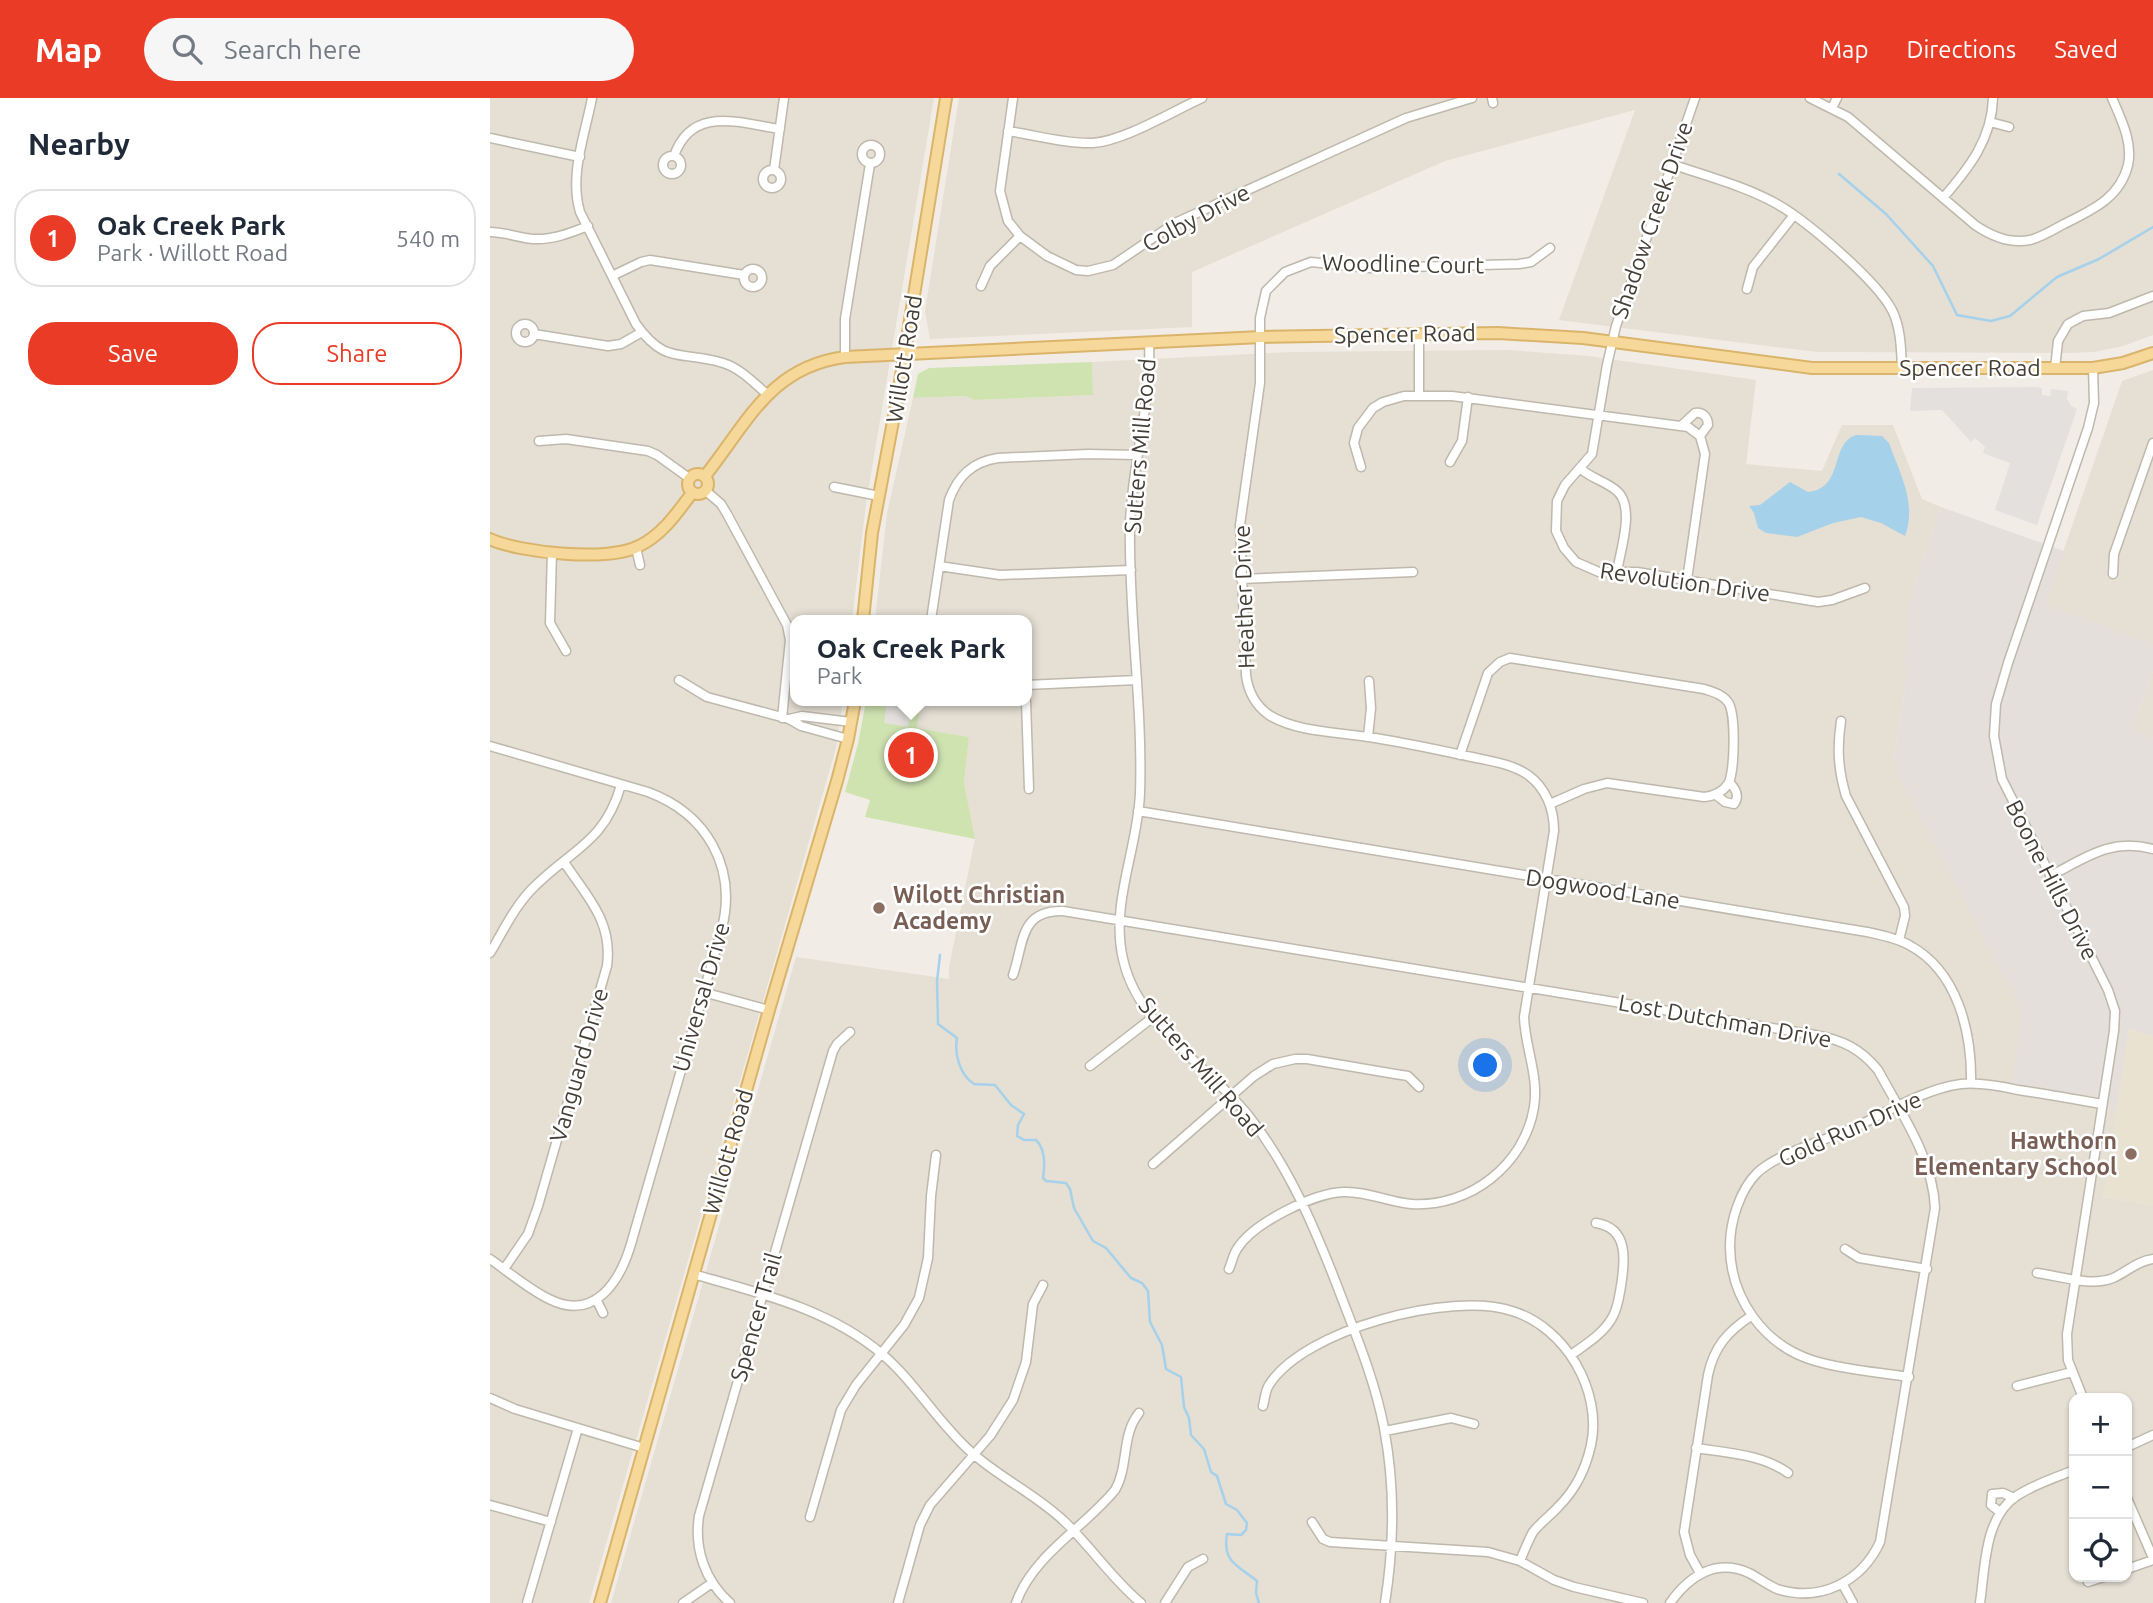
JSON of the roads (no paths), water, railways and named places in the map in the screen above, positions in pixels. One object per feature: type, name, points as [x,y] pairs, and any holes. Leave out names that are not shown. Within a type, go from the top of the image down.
[{"type":"main road","name":"Willott Road","points":[[864,615],[872,533],[905,353],[946,98]]},
{"type":"main road","name":"Spencer Road","points":[[705,477],[768,395],[786,378],[817,363],[845,357],[1261,337],[1419,334],[1528,334],[1791,366],[2093,368],[2123,363],[2153,353]]},
{"type":"main road","points":[[695,474],[705,477],[708,482],[706,491],[701,494],[692,493],[688,485],[689,478],[695,474]]},
{"type":"main road","points":[[490,539],[512,548],[552,552],[605,553],[636,548],[667,524],[692,493]]},
{"type":"main road","name":"Willott Road","points":[[600,1603],[848,739],[854,706]]},
{"type":"street","points":[[592,98],[575,188],[580,212],[642,332],[654,346],[671,355],[730,366],[768,395]]},
{"type":"street","points":[[774,170],[784,98]]},
{"type":"street","name":"Colby Drive","points":[[1013,98],[1000,191],[1008,221],[1020,236],[1063,265],[1076,270],[1099,270],[1113,265],[1175,223],[1194,214],[1406,118],[1472,98]]},
{"type":"street","points":[[1008,131],[1096,143],[1121,135],[1202,98]]},
{"type":"street","name":"Shadow Creek Drive","points":[[1611,342],[1695,98]]},
{"type":"street","points":[[1810,98],[1848,117],[1990,235],[2016,241],[2030,240],[2102,204],[2119,186],[2129,163],[2127,138],[2112,98]]},
{"type":"street","points":[[1832,108],[1837,98]]},
{"type":"street","points":[[1943,198],[1977,154],[1990,122],[1993,98]]},
{"type":"street","points":[[674,156],[682,137],[706,121],[780,129]]},
{"type":"street","points":[[1990,122],[2008,127]]},
{"type":"street","points":[[490,138],[580,157]]},
{"type":"street","points":[[845,357],[845,319],[870,164]]},
{"type":"street","points":[[1671,164],[1763,197],[1794,215],[1872,283],[1893,313],[1899,330],[1902,368]]},
{"type":"street","points":[[1747,289],[1753,267],[1794,215]]},
{"type":"street","points":[[490,232],[547,239],[587,226]]},
{"type":"street","points":[[981,286],[990,266],[1020,236]]},
{"type":"street","name":"Woodline Court","points":[[1261,337],[1261,309],[1266,290],[1278,276],[1302,264],[1311,262],[1370,268],[1520,264],[1531,261],[1550,248]]},
{"type":"street","points":[[612,276],[650,260],[744,275]]},
{"type":"street","points":[[2055,368],[2058,341],[2068,324],[2083,316],[2109,313],[2153,296]]},
{"type":"street","points":[[534,334],[608,346],[621,344],[642,332]]},
{"type":"street","points":[[1419,334],[1419,396]]},
{"type":"street","name":"Heather Drive","points":[[1261,337],[1260,383],[1240,525],[1245,675],[1252,697],[1268,714],[1290,723],[1460,755],[1521,771],[1537,783],[1550,804]]},
{"type":"street","name":"Sutters Mill Road","points":[[1149,342],[1150,370],[1130,522],[1140,780],[1138,811],[1122,896],[1121,948],[1125,968],[1152,1018],[1231,1096],[1278,1158],[1304,1203],[1368,1369],[1385,1431],[1390,1477],[1391,1546],[1385,1603]]},
{"type":"street","name":"Revolution Drive","points":[[1611,342],[1592,454],[1560,493],[1555,511],[1556,531],[1564,548],[1576,562],[1592,570],[1637,572],[1818,602],[1865,588]]},
{"type":"street","name":"Boone Hills Drive","points":[[2081,1393],[2068,1360],[2067,1334],[2115,1011],[2108,989],[2002,779],[1995,747],[1995,714],[2008,663],[2088,428],[2094,403],[2093,368]]},
{"type":"street","points":[[1361,467],[1354,447],[1354,438],[1365,417],[1383,402],[1404,396],[1468,397],[1688,427],[1700,436],[1704,454],[1686,580]]},
{"type":"street","points":[[1450,461],[1462,441],[1468,397]]},
{"type":"street","points":[[1681,426],[1695,413],[1703,414],[1709,425],[1700,436]]},
{"type":"street","points":[[539,441],[566,439],[648,451],[657,454],[689,478]]},
{"type":"street","points":[[2113,574],[2114,554],[2153,443]]},
{"type":"street","points":[[932,615],[949,500],[959,479],[975,464],[1017,456],[1138,455]]},
{"type":"street","points":[[1581,469],[1617,491],[1625,504],[1626,517],[1617,572]]},
{"type":"street","points":[[834,487],[879,496]]},
{"type":"street","points":[[706,491],[721,504],[779,607],[790,635],[786,718]]},
{"type":"street","points":[[636,548],[640,565]]},
{"type":"street","points":[[552,552],[550,623],[566,651]]},
{"type":"street","points":[[939,566],[1000,575],[1131,570]]},
{"type":"street","points":[[1241,579],[1413,572]]},
{"type":"street","points":[[779,607],[788,602]]},
{"type":"street","points":[[1229,1269],[1237,1248],[1244,1241],[1269,1222],[1321,1196],[1346,1192],[1410,1204],[1434,1203],[1463,1195],[1499,1173],[1525,1136],[1534,1108],[1535,1081],[1525,1030],[1554,831],[1550,804],[1584,789],[1607,783],[1704,797],[1716,795],[1729,782],[1731,773],[1733,716],[1723,696],[1704,690],[1518,659],[1500,662],[1488,673],[1460,755]]},
{"type":"street","points":[[679,680],[707,697],[786,718],[801,726],[848,739]]},
{"type":"street","points":[[1032,685],[1136,680]]},
{"type":"street","points":[[1368,737],[1371,708],[1369,681]]},
{"type":"street","points":[[1026,706],[1029,789]]},
{"type":"street","points":[[786,718],[802,716],[851,722]]},
{"type":"street","points":[[1841,721],[1838,742],[1840,776],[1846,796],[1904,907],[1905,916],[1899,940]]},
{"type":"street","name":"Universal Drive","points":[[490,747],[660,797],[684,811],[703,830],[718,858],[725,882],[726,908],[623,1268],[608,1290],[596,1299]]},
{"type":"street","points":[[1716,795],[1725,802],[1734,804],[1737,793],[1729,782]]},
{"type":"street","points":[[490,953],[507,922],[526,896],[579,851],[603,825],[621,785]]},
{"type":"street","name":"Dogwood Lane","points":[[1138,811],[1867,932],[1899,940],[1911,946],[1936,967],[1955,999],[1970,1039],[1971,1083]]},
{"type":"street","points":[[2050,876],[2116,845],[2131,844],[2153,849]]},
{"type":"street","name":"Vanguard Drive","points":[[504,1269],[523,1243],[535,1216],[607,966],[608,944],[603,922],[564,862]]},
{"type":"street","points":[[1013,975],[1022,937],[1033,918],[1027,910]]},
{"type":"street","name":"Lost Dutchman Drive","points":[[1033,918],[1063,911],[1833,1038],[1847,1043],[1869,1060],[1878,1070],[1923,1154],[1933,1183],[1934,1221],[1880,1542],[1869,1563],[1843,1585],[1817,1593],[1795,1594],[1774,1588],[1748,1573],[1731,1568],[1711,1569],[1700,1573]]},
{"type":"street","points":[[703,992],[769,1010]]},
{"type":"street","points":[[1090,1066],[1152,1018]]},
{"type":"street","name":"Spencer Trail","points":[[730,1603],[712,1583],[704,1568],[698,1542],[699,1516],[833,1051],[850,1032]]},
{"type":"street","points":[[1153,1164],[1263,1069],[1282,1060],[1295,1059],[1408,1076],[1419,1087]]},
{"type":"street","name":"Gold Run Drive","points":[[1909,1377],[1813,1360],[1782,1345],[1751,1316],[1736,1284],[1730,1240],[1736,1210],[1756,1174],[1774,1161],[1943,1088],[1971,1083],[2102,1104]]},
{"type":"street","points":[[810,1517],[841,1410],[856,1385],[908,1318],[923,1285],[936,1155]]},
{"type":"street","points":[[2054,1164],[2092,1170]]},
{"type":"street","points":[[1571,1355],[1607,1325],[1617,1307],[1620,1294],[1625,1255],[1623,1245],[1611,1227],[1596,1223]]},
{"type":"street","points":[[1845,1249],[1859,1258],[1927,1269]]},
{"type":"street","points":[[490,1259],[556,1302],[575,1304],[596,1299],[603,1313]]},
{"type":"street","points":[[2036,1273],[2075,1279],[2108,1280],[2137,1264],[2153,1259]]},
{"type":"street","points":[[693,1274],[763,1294],[823,1316],[882,1354],[973,1454],[1049,1508],[1141,1603]]},
{"type":"street","points":[[898,1603],[925,1514],[938,1494],[1000,1422],[1019,1386],[1028,1348],[1033,1304],[1043,1286]]},
{"type":"street","points":[[1263,1406],[1266,1392],[1276,1377],[1315,1347],[1353,1328],[1381,1319],[1480,1304],[1513,1311],[1538,1323],[1562,1343],[1585,1380],[1592,1414],[1592,1436],[1588,1458],[1569,1495],[1533,1532],[1520,1561]]},
{"type":"street","points":[[1670,1603],[1684,1585],[1700,1573],[1690,1555],[1684,1532],[1708,1375],[1714,1353],[1728,1332],[1751,1316]]},
{"type":"street","points":[[2017,1385],[2072,1372]]},
{"type":"street","points":[[490,1398],[504,1405],[644,1448]]},
{"type":"street","points":[[1016,1603],[1032,1572],[1110,1497],[1120,1482],[1129,1430],[1139,1413]]},
{"type":"street","points":[[1385,1431],[1451,1418],[1474,1424]]},
{"type":"street","points":[[527,1603],[578,1428]]},
{"type":"street","points":[[2132,1445],[2153,1435]]},
{"type":"street","points":[[1696,1448],[1765,1460],[1788,1473]]},
{"type":"street","points":[[1980,1603],[1989,1546],[2000,1512],[2014,1498],[2069,1472]]},
{"type":"street","points":[[2000,1512],[1991,1505],[1992,1494],[2003,1493],[2014,1498]]},
{"type":"street","points":[[490,1505],[551,1522]]},
{"type":"street","points":[[2132,1510],[2153,1559],[2132,1567]]},
{"type":"street","points":[[1312,1522],[1323,1539],[1330,1542],[1488,1552],[1520,1561],[1554,1580],[1574,1587],[1643,1603]]},
{"type":"street","points":[[1165,1603],[1188,1567],[1203,1559]]},
{"type":"street","points":[[683,1603],[712,1583]]},
{"type":"street","points":[[1843,1585],[1853,1603]]},
{"type":"water","points":[[1856,435],[1882,436],[1889,443],[1908,500],[1905,536],[1881,523],[1861,517],[1833,523],[1797,537],[1766,533],[1758,528],[1749,506],[1760,505],[1790,482],[1808,492],[1820,489],[1832,475],[1842,447]]},
{"type":"waterway","points":[[1839,174],[1886,214],[1933,266],[1957,315],[1991,321],[2010,316],[2057,277],[2099,259],[2153,227]]},
{"type":"waterway","points":[[940,955],[937,981],[938,1024],[957,1038],[957,1057],[965,1075],[974,1084],[995,1085],[1011,1105],[1024,1114],[1018,1125],[1017,1136],[1024,1140],[1036,1140],[1042,1148],[1043,1178],[1046,1181],[1066,1183],[1074,1208],[1093,1241],[1106,1248],[1131,1278],[1142,1283],[1148,1291],[1150,1322],[1162,1345],[1166,1369],[1181,1377],[1184,1407],[1189,1418],[1191,1435],[1204,1449],[1226,1504],[1237,1510],[1247,1523],[1246,1530],[1241,1535],[1227,1534],[1227,1551],[1233,1563],[1257,1581],[1259,1603]]},
{"type":"place","name":"Oak Creek Park","points":[[911,755]]},
{"type":"place","name":"Wilott Christian Academy","points":[[879,908]]},
{"type":"place","name":"Hawthorn Elementary School","points":[[2131,1154]]}]
